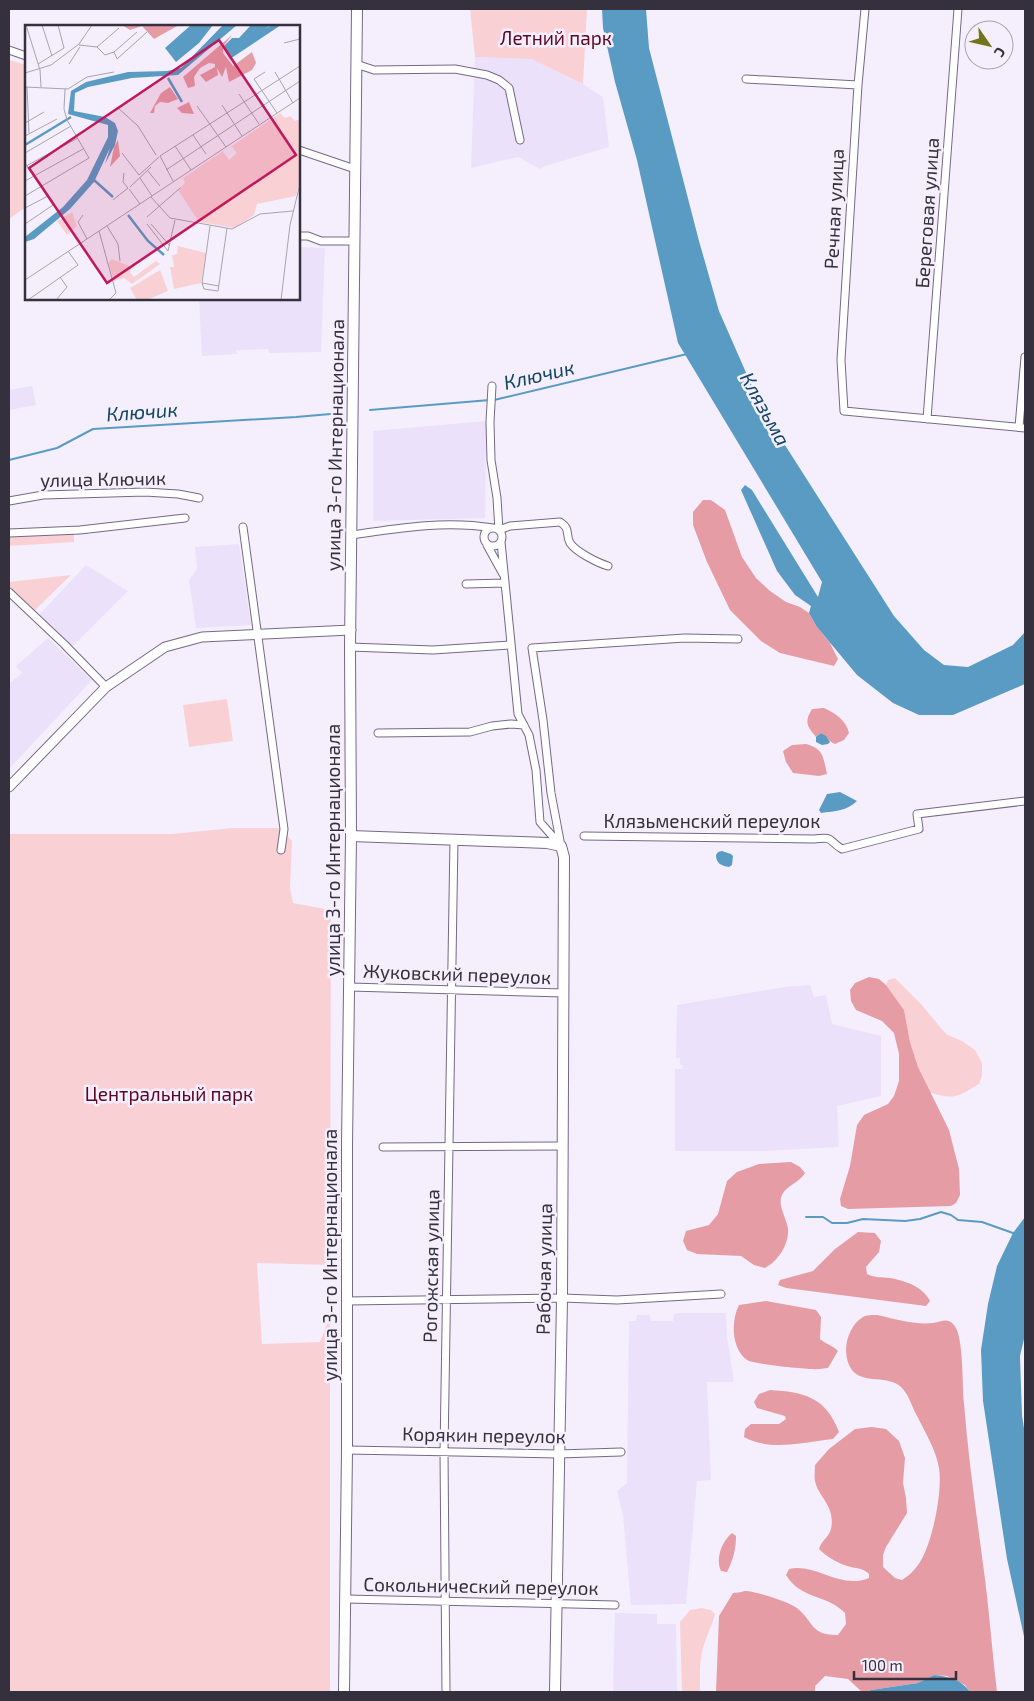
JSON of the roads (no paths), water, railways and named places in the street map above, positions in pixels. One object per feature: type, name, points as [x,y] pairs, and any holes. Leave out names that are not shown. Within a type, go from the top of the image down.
[{"type":"main road","name":"улица 3-го Интернационала","points":[[344,1692],[351,836],[350,647],[357,9]]},
{"type":"main road","points":[[351,836],[547,843],[561,846]]},
{"type":"main road","name":"Рабочая улица","points":[[555,1692],[562,1298],[564,857],[561,846]]},
{"type":"street","name":"Речная улица","points":[[865,9],[858,85],[842,360],[844,411],[928,419]]},
{"type":"street","name":"Береговая улица","points":[[928,419],[958,9]]},
{"type":"street","points":[[9,50],[25,56]]},
{"type":"street","points":[[356,64],[374,70],[455,69],[499,80],[509,88],[520,140]]},
{"type":"street","points":[[746,79],[858,85]]},
{"type":"street","points":[[300,150],[355,169]]},
{"type":"street","points":[[300,236],[308,236],[321,241],[354,241]]},
{"type":"street","points":[[928,419],[1022,428],[1025,357]]},
{"type":"street","points":[[492,386],[490,422],[491,460],[497,498],[496,529]]},
{"type":"street","name":"улица Ключик","points":[[9,501],[43,495],[145,492],[178,494],[199,498]]},
{"type":"street","points":[[9,533],[80,530],[185,518]]},
{"type":"street","points":[[484,536],[487,530],[560,522],[565,525],[570,542],[577,549],[590,558],[608,566]]},
{"type":"street","points":[[352,535],[426,526],[475,526],[496,529],[502,536],[501,542],[518,714],[529,735],[536,770],[540,822],[561,846]]},
{"type":"street","points":[[475,526],[484,536],[505,580]]},
{"type":"street","points":[[243,527],[284,829],[281,850]]},
{"type":"street","points":[[487,545],[496,546],[501,542]]},
{"type":"street","points":[[466,584],[505,580]]},
{"type":"street","points":[[9,592],[106,687]]},
{"type":"street","points":[[9,787],[106,687],[165,648],[202,637],[351,630]]},
{"type":"street","points":[[561,846],[551,793],[543,720],[532,648],[685,638],[738,639]]},
{"type":"street","points":[[350,647],[433,650],[511,645]]},
{"type":"street","points":[[378,733],[470,732],[492,726],[524,725]]},
{"type":"street","name":"Клязьменский переулок","points":[[584,836],[826,837],[832,839],[842,849],[919,829],[917,814],[1025,801]]},
{"type":"street","name":"Рогожская улица","points":[[446,1692],[444,1451],[450,989],[454,839]]},
{"type":"street","name":"Жуковский переулок","points":[[350,987],[564,993]]},
{"type":"street","points":[[383,1146],[563,1146]]},
{"type":"street","points":[[346,1300],[562,1298],[617,1300],[721,1294]]},
{"type":"street","name":"Корякин переулок","points":[[347,1450],[559,1454],[620,1452]]},
{"type":"street","name":"Сокольнический переулок","points":[[346,1599],[556,1605],[615,1604]]},
{"type":"water","points":[[602,9],[646,9],[649,48],[719,311],[762,409],[894,616],[924,650],[944,665],[968,667],[1013,645],[1025,632],[1025,684],[953,715],[919,715],[893,703],[857,675],[817,627],[809,613],[811,606],[795,595],[777,571],[741,490],[745,485],[752,490],[818,597],[822,582],[678,343],[637,160],[615,82],[603,28]]},
{"type":"water","points":[[821,733],[830,742],[828,744],[822,745],[816,742],[816,737]]},
{"type":"water","points":[[840,792],[857,801],[845,809],[821,813],[819,810],[827,794]]},
{"type":"water","points":[[722,851],[733,856],[732,865],[729,867],[721,865],[717,860],[716,855]]},
{"type":"water","points":[[1025,1217],[1025,1335],[1020,1356],[1022,1415],[1025,1435],[1025,1641],[1007,1559],[983,1401],[981,1350],[988,1304],[997,1266],[1013,1233]]},
{"type":"water","points":[[934,1675],[954,1679],[963,1684],[970,1692],[868,1692],[918,1683]]},
{"type":"waterway","name":"Ключик","points":[[494,400],[687,354]]},
{"type":"waterway","name":"Ключик","points":[[370,410],[490,400]]},
{"type":"waterway","name":"Ключик","points":[[9,460],[57,448],[93,429],[342,413]]},
{"type":"waterway","points":[[806,1217],[823,1217],[832,1223],[847,1223],[863,1219],[905,1221],[920,1219],[941,1212],[951,1215],[958,1220],[982,1222],[1013,1233]]},
{"type":"park label","name":"Летний парк","points":[[556,38]]},
{"type":"park label","name":"Центральный парк","points":[[169,1094]]},
{"type":"water label","name":"Клязьма","points":[[765,409]]}]
